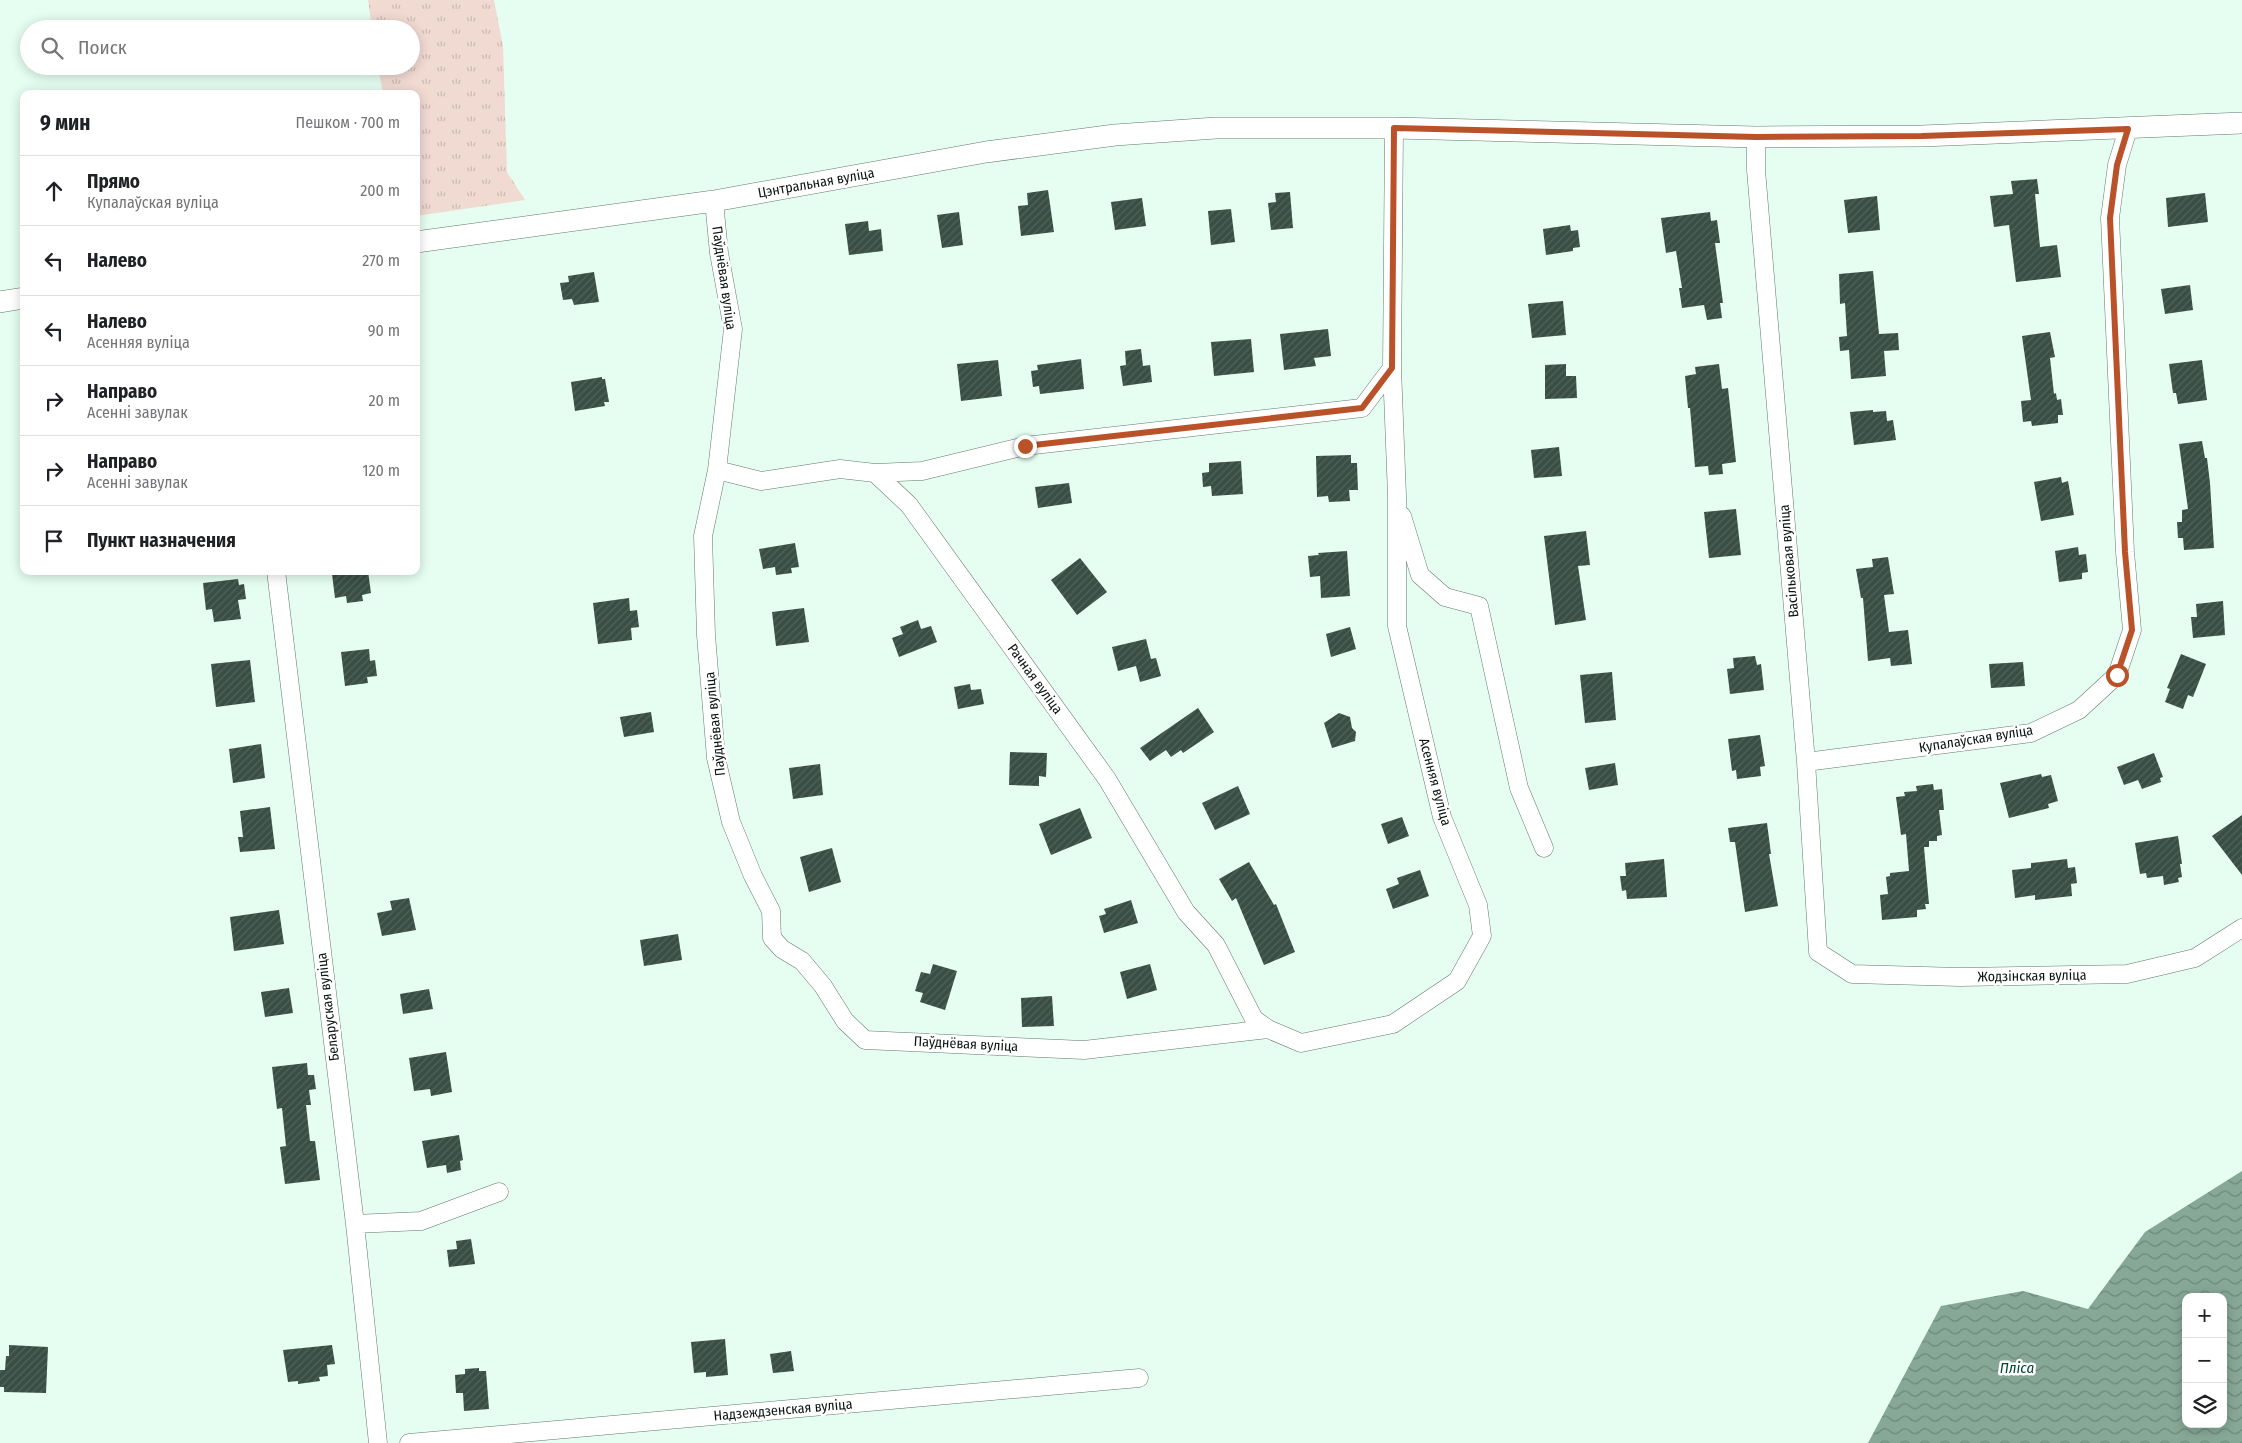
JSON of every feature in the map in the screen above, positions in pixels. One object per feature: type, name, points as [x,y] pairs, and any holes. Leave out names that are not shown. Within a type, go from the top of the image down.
[{"type":"street","name":"Цэнтральная вуліца","points":[[420,241],[714,201],[986,152],[1115,135],[1216,128],[1394,128],[1756,137],[1922,136],[2242,123]]},
{"type":"street","name":"Асенняя вуліца","points":[[1268,1029],[1301,1043],[1393,1024],[1457,981],[1482,936],[1478,905],[1442,817],[1397,626],[1396,496],[1392,368],[1394,128]]},
{"type":"street","name":"Купалаўская вуліца","points":[[1806,762],[2031,733],[2079,710],[2117,675],[2132,630],[2125,552],[2110,218],[2117,165],[2128,129]]},
{"type":"street","name":"Васільковая вуліца","points":[[1756,137],[1756,170],[1806,762],[1818,952]]},
{"type":"street","name":"Паўднёвая вуліца","points":[[714,201],[718,253],[732,329],[717,470],[703,536],[706,634],[716,758],[730,822],[752,876],[771,910],[772,938],[782,949],[802,961],[824,986],[845,1021],[865,1040],[1084,1050],[1268,1029]]},
{"type":"street","points":[[0,302],[20,299]]},
{"type":"street","points":[[717,470],[760,481],[840,470],[875,473],[922,471],[1025,446],[1362,408],[1392,368]]},
{"type":"street","name":"Рачная вуліца","points":[[875,473],[909,505],[1107,780],[1186,912],[1216,945],[1254,1019],[1268,1029]]},
{"type":"street","name":"Асенняя вуліца","points":[[1396,496],[1420,575],[1446,597],[1479,606],[1519,788],[1544,848]]},
{"type":"street","name":"Беларуская вуліца","points":[[277,575],[363,1224],[378,1443]]},
{"type":"street","name":"Жодзінская вуліца","points":[[1818,952],[1852,974],[1960,977],[2127,974],[2195,958],[2242,928]]},
{"type":"street","points":[[363,1224],[422,1221],[499,1192]]},
{"type":"street","name":"Надзеждзенская вуліца","points":[[417,1442],[1139,1378]]},
{"type":"green space","points":[[368,0],[494,0],[503,46],[507,172],[525,200],[420,215],[420,90],[382,90],[380,75],[420,75],[420,20],[371,20]]},
{"type":"water","name":"Пліса","points":[[2242,1171],[2242,1443],[1868,1443],[1941,1306],[2023,1291],[2088,1309],[2145,1232]]},
{"type":"building","points":[[2037,179],[2039,194],[2035,194],[2040,247],[2057,245],[2061,277],[2016,282],[2009,225],[1994,227],[1990,196],[2013,194],[2011,181]]},
{"type":"building","points":[[1048,190],[1054,232],[1021,236],[1018,206],[1028,205],[1027,193]]},
{"type":"building","points":[[1290,192],[1293,228],[1271,230],[1268,203],[1276,202],[1275,193]]},
{"type":"building","points":[[2205,193],[2208,222],[2168,227],[2166,198]]},
{"type":"building","points":[[1877,196],[1880,230],[1848,233],[1844,200]]},
{"type":"building","points":[[1142,198],[1146,226],[1115,230],[1111,202]]},
{"type":"building","points":[[1231,209],[1235,242],[1211,245],[1208,211]]},
{"type":"building","points":[[959,212],[963,245],[942,248],[937,215]]},
{"type":"building","points":[[1710,212],[1711,221],[1717,220],[1720,243],[1715,243],[1723,303],[1720,303],[1722,318],[1707,320],[1704,305],[1682,308],[1679,288],[1682,288],[1676,251],[1666,253],[1661,218]]},
{"type":"building","points":[[868,221],[869,231],[881,229],[883,251],[849,255],[845,224]]},
{"type":"building","points":[[1570,225],[1571,231],[1578,230],[1580,247],[1573,248],[1573,251],[1546,255],[1543,229]]},
{"type":"building","points":[[1873,271],[1879,334],[1898,333],[1899,350],[1884,351],[1886,376],[1851,379],[1849,350],[1840,351],[1839,337],[1847,336],[1845,303],[1840,304],[1839,274]]},
{"type":"building","points":[[594,272],[599,302],[574,305],[572,299],[563,300],[560,283],[569,282],[568,276]]},
{"type":"building","points":[[2190,285],[2193,310],[2165,314],[2161,289]]},
{"type":"building","points":[[1563,301],[1566,335],[1532,338],[1528,304]]},
{"type":"building","points":[[1328,329],[1331,356],[1314,358],[1316,366],[1284,370],[1280,334]]},
{"type":"building","points":[[2050,332],[2055,357],[2050,358],[2054,394],[2056,393],[2057,400],[2061,399],[2063,415],[2058,415],[2058,423],[2032,426],[2031,421],[2023,422],[2021,401],[2031,400],[2022,336]]},
{"type":"building","points":[[1251,339],[1254,372],[1214,376],[1211,342]]},
{"type":"building","points":[[1141,349],[1143,366],[1150,365],[1152,382],[1123,386],[1120,366],[1126,365],[1125,351]]},
{"type":"building","points":[[1081,359],[1084,389],[1040,394],[1039,386],[1033,387],[1031,371],[1038,370],[1037,365]]},
{"type":"building","points":[[998,360],[1002,396],[961,401],[957,364]]},
{"type":"building","points":[[2202,360],[2207,400],[2178,404],[2176,393],[2173,393],[2169,364]]},
{"type":"building","points":[[1566,364],[1566,376],[1576,376],[1577,398],[1545,399],[1545,365]]},
{"type":"building","points":[[1719,364],[1722,389],[1728,388],[1736,462],[1722,464],[1723,474],[1709,475],[1708,466],[1695,467],[1685,376],[1696,374],[1695,367]]},
{"type":"building","points":[[602,377],[602,379],[605,379],[609,402],[604,402],[605,406],[575,411],[571,382]]},
{"type":"building","points":[[1873,410],[1873,412],[1886,411],[1887,421],[1893,420],[1896,440],[1854,445],[1850,412]]},
{"type":"building","points":[[2202,441],[2205,458],[2207,458],[2210,483],[2214,548],[2184,550],[2183,538],[2178,538],[2177,522],[2182,522],[2182,510],[2188,509],[2179,444]]},
{"type":"building","points":[[1559,447],[1562,476],[1534,478],[1531,450]]},
{"type":"building","points":[[1351,455],[1351,463],[1357,463],[1358,490],[1349,490],[1350,501],[1329,502],[1328,496],[1317,497],[1316,456]]},
{"type":"building","points":[[1241,461],[1243,494],[1212,496],[1211,486],[1203,487],[1202,473],[1209,472],[1209,463]]},
{"type":"building","points":[[2061,477],[2062,483],[2068,481],[2074,515],[2041,521],[2034,482]]},
{"type":"building","points":[[1069,483],[1072,503],[1038,508],[1035,487]]},
{"type":"building","points":[[1736,509],[1741,555],[1709,558],[1704,512]]},
{"type":"building","points":[[1586,531],[1590,565],[1578,566],[1586,620],[1555,625],[1544,536]]},
{"type":"building","points":[[795,543],[799,567],[791,568],[792,573],[776,575],[775,567],[763,569],[759,549]]},
{"type":"building","points":[[2078,547],[2079,555],[2086,554],[2088,572],[2082,573],[2082,579],[2059,582],[2055,551]]},
{"type":"building","points":[[1347,551],[1350,596],[1321,598],[1320,576],[1310,577],[1308,556],[1319,555],[1318,553]]},
{"type":"building","points":[[1888,557],[1894,594],[1884,595],[1889,632],[1908,630],[1912,664],[1891,666],[1890,658],[1868,661],[1863,598],[1861,598],[1856,569],[1873,567],[1872,559]]},
{"type":"building","points":[[1080,558],[1107,592],[1077,615],[1051,580]]},
{"type":"building","points":[[332,575],[369,575],[371,593],[362,595],[363,601],[347,603],[346,596],[335,598]]},
{"type":"building","points":[[238,579],[239,585],[244,584],[246,599],[238,600],[241,619],[214,622],[212,609],[206,610],[203,583]]},
{"type":"building","points":[[629,598],[630,611],[637,610],[639,627],[631,628],[632,640],[598,644],[593,603]]},
{"type":"building","points":[[2223,601],[2225,635],[2193,638],[2191,617],[2197,617],[2196,604]]},
{"type":"building","points":[[804,608],[809,642],[776,646],[772,612]]},
{"type":"building","points":[[918,620],[921,629],[931,626],[937,642],[899,657],[892,638],[903,634],[900,627]]},
{"type":"building","points":[[1350,627],[1356,649],[1331,657],[1326,634]]},
{"type":"building","points":[[1146,639],[1151,659],[1156,658],[1161,676],[1140,682],[1136,666],[1118,671],[1112,647]]},
{"type":"building","points":[[369,649],[370,661],[375,660],[377,676],[367,677],[368,683],[345,686],[341,652]]},
{"type":"building","points":[[2181,654],[2206,664],[2193,697],[2188,695],[2183,709],[2165,702],[2170,689],[2167,688]]},
{"type":"building","points":[[1755,656],[1757,665],[1761,664],[1764,690],[1730,694],[1727,669],[1734,668],[1733,658]]},
{"type":"building","points":[[250,660],[255,702],[216,707],[211,664]]},
{"type":"building","points":[[2023,662],[2025,686],[1991,688],[1989,664]]},
{"type":"building","points":[[1612,672],[1616,720],[1585,723],[1580,675]]},
{"type":"building","points":[[970,684],[971,690],[981,689],[984,704],[958,709],[954,687]]},
{"type":"building","points":[[1198,708],[1214,732],[1183,753],[1181,750],[1171,757],[1166,750],[1150,761],[1140,748]]},
{"type":"building","points":[[651,712],[654,732],[624,737],[620,717]]},
{"type":"building","points":[[1339,713],[1350,717],[1352,728],[1356,732],[1355,741],[1332,748],[1324,723]]},
{"type":"building","points":[[1760,735],[1765,766],[1760,767],[1761,776],[1737,779],[1736,770],[1732,771],[1728,739]]},
{"type":"building","points":[[261,744],[265,778],[233,783],[229,749]]},
{"type":"building","points":[[1010,752],[1047,753],[1046,777],[1039,776],[1039,786],[1009,785]]},
{"type":"building","points":[[2154,753],[2163,777],[2160,778],[2161,782],[2142,789],[2138,780],[2124,785],[2117,767]]},
{"type":"building","points":[[1615,763],[1618,785],[1589,790],[1585,768]]},
{"type":"building","points":[[820,764],[823,795],[793,799],[789,768]]},
{"type":"building","points":[[2041,774],[2042,777],[2051,775],[2058,801],[2048,804],[2049,808],[2009,818],[2000,783]]},
{"type":"building","points":[[1933,784],[1934,790],[1942,789],[1944,810],[1939,810],[1942,835],[1937,836],[1937,841],[1929,841],[1929,847],[1924,847],[1929,904],[1925,904],[1926,909],[1917,910],[1917,917],[1882,920],[1880,895],[1888,894],[1886,877],[1890,876],[1890,873],[1909,871],[1906,834],[1901,835],[1896,797],[1905,796],[1904,792],[1917,791],[1916,786]]},
{"type":"building","points":[[1238,786],[1250,814],[1215,830],[1202,803]]},
{"type":"building","points":[[270,807],[275,849],[240,852],[238,837],[243,837],[240,811]]},
{"type":"building","points":[[1080,808],[1092,838],[1051,855],[1039,824]]},
{"type":"building","points":[[2242,815],[2242,875],[2212,836]]},
{"type":"building","points":[[1402,817],[1409,836],[1388,844],[1381,824]]},
{"type":"building","points":[[1767,823],[1771,854],[1769,854],[1778,906],[1745,912],[1735,842],[1730,842],[1728,828]]},
{"type":"building","points":[[2178,836],[2182,864],[2180,864],[2182,877],[2178,878],[2179,882],[2164,885],[2163,876],[2147,878],[2146,873],[2140,874],[2135,843]]},
{"type":"building","points":[[832,848],[841,882],[809,892],[800,857]]},
{"type":"building","points":[[1664,859],[1667,897],[1627,899],[1626,890],[1622,891],[1620,876],[1626,876],[1625,863]]},
{"type":"building","points":[[2067,859],[2068,868],[2075,867],[2077,883],[2071,884],[2072,896],[2035,900],[2035,895],[2015,898],[2012,870],[2031,868],[2031,863]]},
{"type":"building","points":[[1249,862],[1274,905],[1276,904],[1295,952],[1264,965],[1236,898],[1232,901],[1219,879]]},
{"type":"building","points":[[1420,870],[1429,896],[1393,909],[1386,889],[1399,884],[1397,878]]},
{"type":"building","points":[[409,898],[416,930],[382,936],[377,913],[392,910],[390,901]]},
{"type":"building","points":[[1131,900],[1138,923],[1104,933],[1099,916],[1106,914],[1104,909]]},
{"type":"building","points":[[279,910],[284,944],[234,951],[230,917]]},
{"type":"building","points":[[678,934],[682,960],[644,966],[640,940]]},
{"type":"building","points":[[933,964],[957,971],[945,1010],[920,1002],[923,993],[915,991],[921,972],[930,974]]},
{"type":"building","points":[[1150,964],[1157,990],[1127,999],[1120,972]]},
{"type":"building","points":[[289,988],[293,1013],[265,1017],[261,992]]},
{"type":"building","points":[[429,989],[433,1009],[403,1014],[400,994]]},
{"type":"building","points":[[1052,996],[1054,1026],[1022,1027],[1021,998]]},
{"type":"building","points":[[446,1052],[452,1092],[431,1096],[430,1089],[414,1091],[409,1058]]},
{"type":"building","points":[[307,1063],[308,1075],[314,1075],[316,1089],[309,1090],[311,1105],[306,1105],[310,1141],[315,1141],[320,1180],[285,1184],[280,1147],[286,1146],[282,1108],[277,1109],[272,1067]]},
{"type":"building","points":[[459,1135],[463,1160],[460,1161],[461,1170],[447,1173],[446,1165],[427,1168],[422,1141]]},
{"type":"building","points":[[471,1239],[475,1264],[449,1267],[447,1250],[457,1249],[456,1241]]},
{"type":"building","points":[[725,1339],[728,1375],[706,1377],[706,1372],[694,1373],[691,1342]]},
{"type":"building","points":[[9,1345],[48,1347],[46,1393],[4,1392],[4,1387],[0,1387],[0,1370],[5,1370],[6,1356],[9,1356]]},
{"type":"building","points":[[332,1345],[335,1364],[327,1365],[328,1376],[319,1377],[320,1381],[298,1384],[298,1381],[288,1382],[283,1350]]},
{"type":"building","points":[[791,1351],[794,1371],[773,1373],[770,1354]]},
{"type":"building","points":[[479,1368],[479,1371],[486,1371],[489,1409],[464,1411],[463,1393],[456,1393],[455,1375],[465,1374],[465,1369]]},
{"type":"route","points":[[1025,446],[1362,408],[1392,368],[1394,128],[1756,137],[1922,136],[2128,129],[2117,165],[2110,218],[2125,552],[2132,630],[2117,675]]}]
